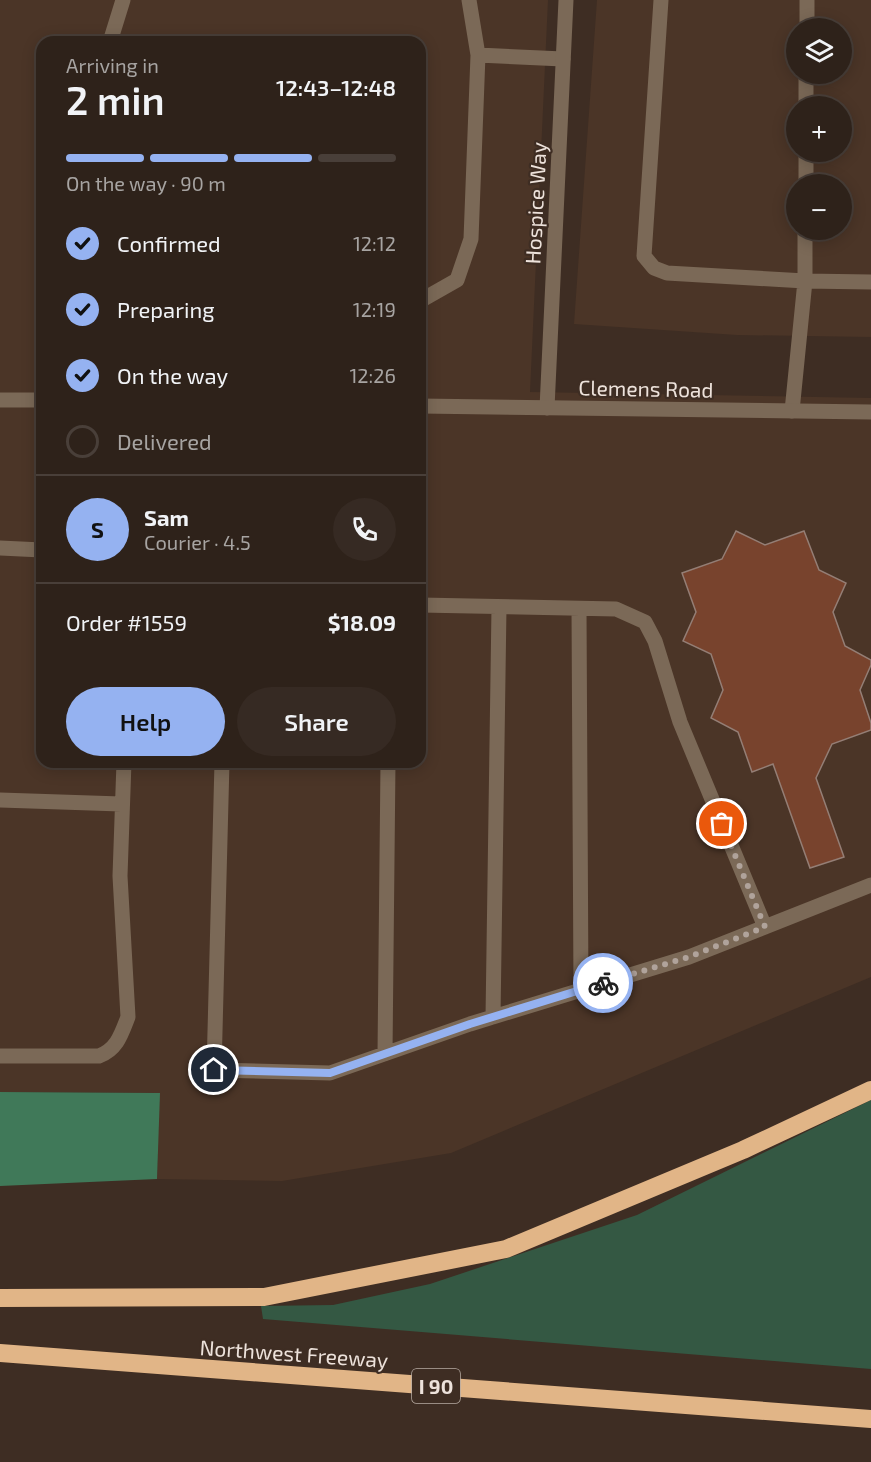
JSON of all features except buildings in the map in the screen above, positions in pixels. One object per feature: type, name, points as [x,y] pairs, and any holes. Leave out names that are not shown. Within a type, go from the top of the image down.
[{"type":"highway","points":[[0,1298],[264,1297],[507,1249],[743,1150],[871,1090]]},
{"type":"highway","name":"Northwest Freeway","points":[[0,1353],[871,1419]]},
{"type":"street","points":[[112,36],[123,0]]},
{"type":"street","points":[[426,298],[457,280],[471,239],[478,55],[469,0]]},
{"type":"street","name":"Hospice Way","points":[[547,408],[566,0]]},
{"type":"street","points":[[661,0],[644,256],[654,268],[667,273],[805,281],[871,282]]},
{"type":"street","points":[[807,0],[807,18]]},
{"type":"street","points":[[478,55],[563,58]]},
{"type":"street","points":[[792,411],[805,281],[805,240]]},
{"type":"street","points":[[0,400],[36,400]]},
{"type":"street","name":"Clemens Road","points":[[426,406],[871,412]]},
{"type":"street","points":[[0,548],[36,550]]},
{"type":"street","points":[[426,605],[616,609],[645,622],[656,641],[680,722],[765,927]]},
{"type":"street","points":[[493,1017],[499,607]]},
{"type":"street","points":[[579,609],[581,990]]},
{"type":"street","points":[[0,1056],[99,1056],[111,1051],[120,1039],[128,1017],[120,876],[123,768]]},
{"type":"street","points":[[222,768],[214,1070],[330,1073],[493,1017],[689,957],[871,885]]},
{"type":"street","points":[[385,1054],[388,768]]},
{"type":"street","points":[[0,800],[121,804]]},
{"type":"shaded area","points":[[0,0],[548,0],[530,392],[871,398],[871,977],[451,1153],[282,1181],[157,1179],[159,1093],[0,1092]]},
{"type":"shaded area","points":[[597,0],[871,0],[871,337],[737,335],[574,324]]},
{"type":"green space","points":[[0,1092],[160,1093],[157,1179],[0,1186]]},
{"type":"green space","points":[[871,1100],[871,1369],[263,1319],[261,1306],[333,1305],[430,1284],[637,1215]]},
{"type":"way so far","points":[[603,983],[689,957],[765,927],[722,824]]},
{"type":"route","points":[[214,1070],[330,1073],[470,1024],[603,983]]}]
